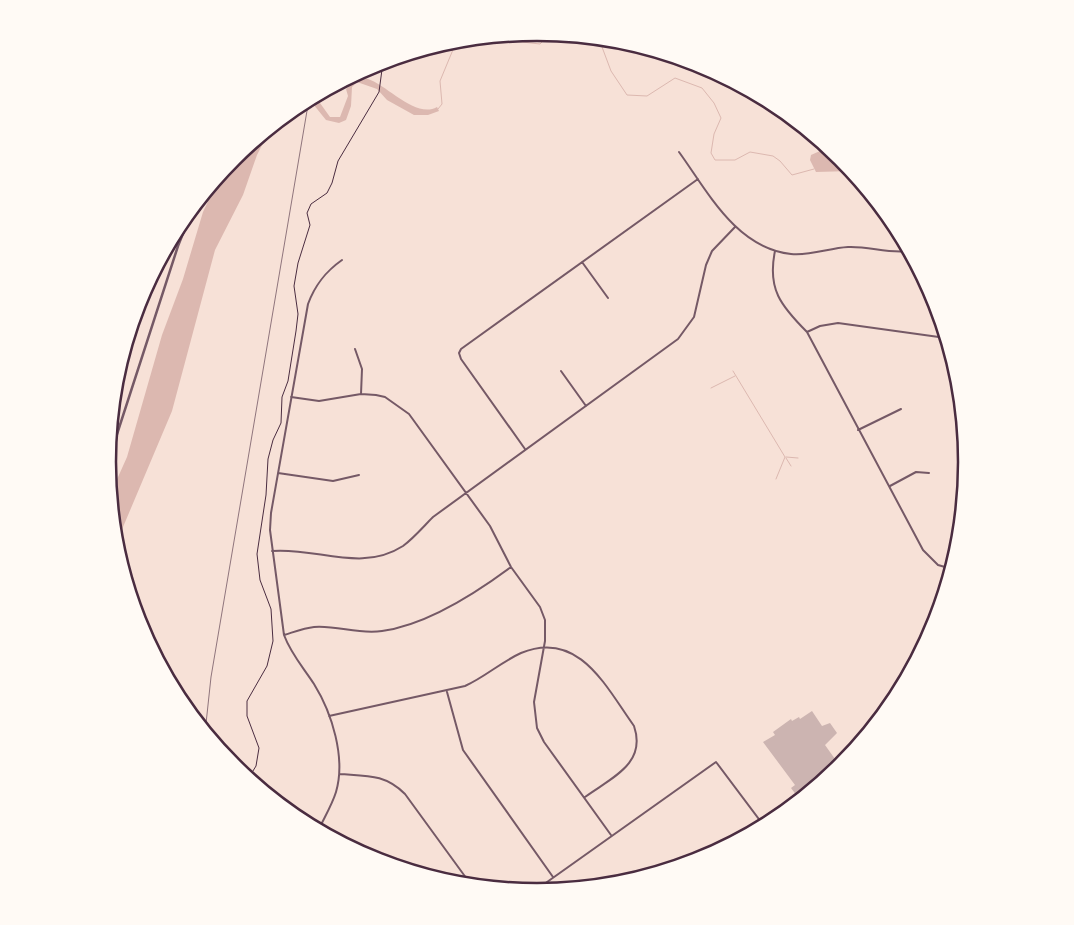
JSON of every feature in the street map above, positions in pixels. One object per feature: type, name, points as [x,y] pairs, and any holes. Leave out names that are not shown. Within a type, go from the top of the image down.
[{"type":"street","points":[[679,152],[735,227],[747,237],[775,251],[804,254],[845,247],[860,247],[892,252],[902,251]]},
{"type":"street","points":[[526,449],[459,353],[461,349],[698,178]]},
{"type":"street","points":[[272,551],[295,550],[349,560],[374,558],[402,547],[433,517],[466,492],[668,347],[687,328],[700,303],[706,265],[712,251],[735,227]]},
{"type":"street","points":[[117,434],[182,236]]},
{"type":"street","points":[[775,251],[772,276],[776,293],[786,312],[806,332],[923,550],[938,565],[945,568]]},
{"type":"street","points":[[321,824],[336,791],[339,774],[336,746],[322,698],[289,648],[284,635],[272,551],[271,513],[308,304],[319,282],[330,269],[342,260]]},
{"type":"street","points":[[582,262],[608,298]]},
{"type":"street","points":[[806,332],[820,326],[838,323],[939,337]]},
{"type":"street","points":[[354,348],[362,369],[361,394]]},
{"type":"street","points":[[561,372],[586,406]]},
{"type":"street","points":[[291,397],[319,401],[361,394],[385,398],[409,414],[466,492],[490,526],[511,567],[540,607],[545,620],[545,648],[534,702],[537,728],[544,742],[611,835]]},
{"type":"street","points":[[858,430],[901,409]]},
{"type":"street","points":[[889,486],[916,472],[929,473]]},
{"type":"street","points":[[278,473],[333,482],[359,475]]},
{"type":"street","points":[[284,635],[315,627],[366,632],[382,631],[401,626],[463,599],[511,567]]},
{"type":"street","points":[[328,716],[447,692],[482,679],[522,653],[545,648],[568,651],[590,665],[634,726],[638,737],[638,747],[630,764],[585,797]]},
{"type":"street","points":[[447,692],[463,750],[554,878]]},
{"type":"street","points":[[545,884],[611,835],[716,762],[760,820]]},
{"type":"street","points":[[339,774],[372,776],[385,779],[396,785],[406,794],[466,878]]},
{"type":"path","points":[[281,404],[288,381],[298,314],[294,286],[298,263],[310,225],[306,213],[308,209],[327,193],[338,161],[379,92],[382,71]]},
{"type":"path","points":[[252,772],[256,766],[259,748],[247,716],[247,701],[267,666],[273,646]]},
{"type":"shaded area","points":[[364,79],[376,82],[411,105],[420,109],[437,107],[439,111],[428,115],[414,115],[387,100],[377,89],[357,82]]},
{"type":"shaded area","points":[[357,82],[352,87],[351,106],[346,120],[339,123],[326,120],[314,105],[319,102],[330,117],[340,117],[348,96],[346,89]]},
{"type":"shaded area","points":[[263,143],[243,195],[215,250],[172,411],[121,531],[117,480],[127,457],[162,335],[183,279],[203,212],[210,197],[220,185]]},
{"type":"shaded area","points":[[820,151],[841,171],[816,172],[810,160],[811,155]]},
{"type":"building","points":[[812,711],[822,726],[830,723],[837,733],[825,745],[835,760],[796,795],[791,788],[795,785],[763,742],[775,735],[773,732],[791,719],[792,721],[799,717],[800,719]]},
{"type":"waterway","points":[[519,42],[540,44],[543,41]]},
{"type":"waterway","points":[[602,46],[611,71],[627,95],[647,96],[675,78],[702,88],[714,103],[721,118],[714,134],[711,153],[715,160],[735,160],[750,152],[773,156],[792,175],[814,169]]},
{"type":"waterway","points":[[438,109],[442,104],[440,81],[453,50]]},
{"type":"waterway","points":[[733,371],[785,457],[776,479]]},
{"type":"waterway","points":[[711,388],[735,376]]},
{"type":"waterway","points":[[786,457],[798,458]]},
{"type":"waterway","points":[[786,458],[791,466]]},
{"type":"railway","points":[[206,723],[211,677],[307,109]]}]
